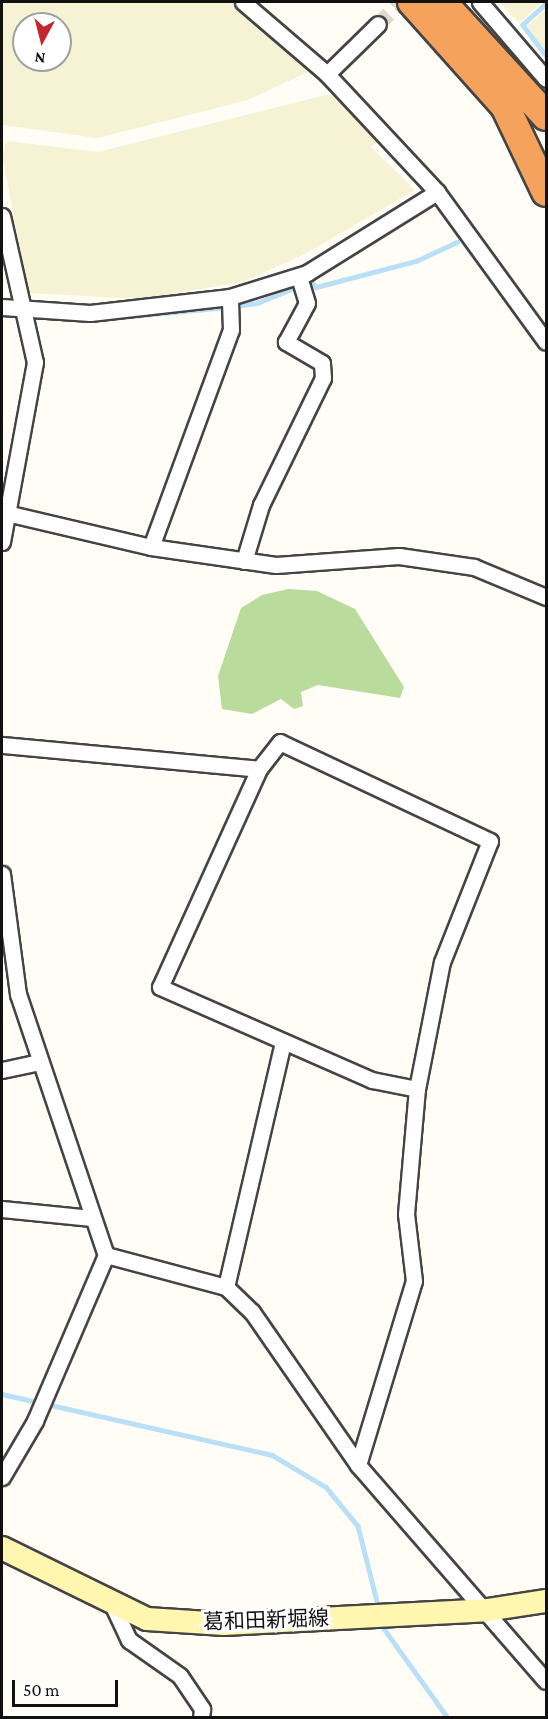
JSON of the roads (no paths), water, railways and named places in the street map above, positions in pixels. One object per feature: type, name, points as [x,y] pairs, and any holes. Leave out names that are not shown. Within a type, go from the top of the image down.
[{"type":"highway","points":[[412,2],[505,106],[546,192]]},
{"type":"highway","points":[[442,2],[546,116]]},
{"type":"main road","name":"葛和田新堀線","points":[[2,1548],[113,1606],[147,1619],[224,1624],[487,1610],[546,1600]]},
{"type":"street","points":[[243,2],[327,74],[437,192],[546,342]]},
{"type":"street","points":[[480,2],[546,79]]},
{"type":"street","points":[[327,74],[378,24]]},
{"type":"street","points":[[2,308],[21,312],[90,314],[230,298],[299,276],[437,192]]},
{"type":"street","points":[[2,216],[21,312],[34,362],[2,542]]},
{"type":"street","points":[[244,561],[261,505],[323,378],[322,363],[286,342],[307,303],[299,276]]},
{"type":"street","points":[[151,546],[231,330],[230,298]]},
{"type":"street","points":[[6,514],[151,546],[276,565],[399,556],[474,567],[546,597]]},
{"type":"street","points":[[358,1465],[414,1281],[406,1214],[417,1089],[442,962],[490,841],[280,742],[259,769],[160,987],[372,1080],[417,1089]]},
{"type":"street","points":[[2,745],[259,769]]},
{"type":"street","points":[[2,874],[8,955],[18,994],[106,1255],[39,1411],[2,1477]]},
{"type":"street","points":[[226,1287],[283,1042]]},
{"type":"street","points":[[2,1070],[40,1062]]},
{"type":"street","points":[[2,1209],[93,1218]]},
{"type":"street","points":[[106,1255],[226,1287],[252,1312],[358,1465],[487,1610],[546,1681]]},
{"type":"street","points":[[113,1606],[129,1640],[180,1676],[202,1709],[201,1718]]},
{"type":"waterway","points":[[546,4],[523,25],[546,56]]},
{"type":"waterway","points":[[234,306],[257,303],[311,281],[316,287],[416,261],[457,242]]},
{"type":"waterway","points":[[100,319],[226,307]]},
{"type":"waterway","points":[[32,318],[56,318]]},
{"type":"waterway","points":[[2,1394],[272,1455],[326,1487],[358,1526],[379,1609]]},
{"type":"waterway","points":[[380,1623],[448,1718]]},
{"type":"tunnel","points":[[378,24],[401,2]]}]
